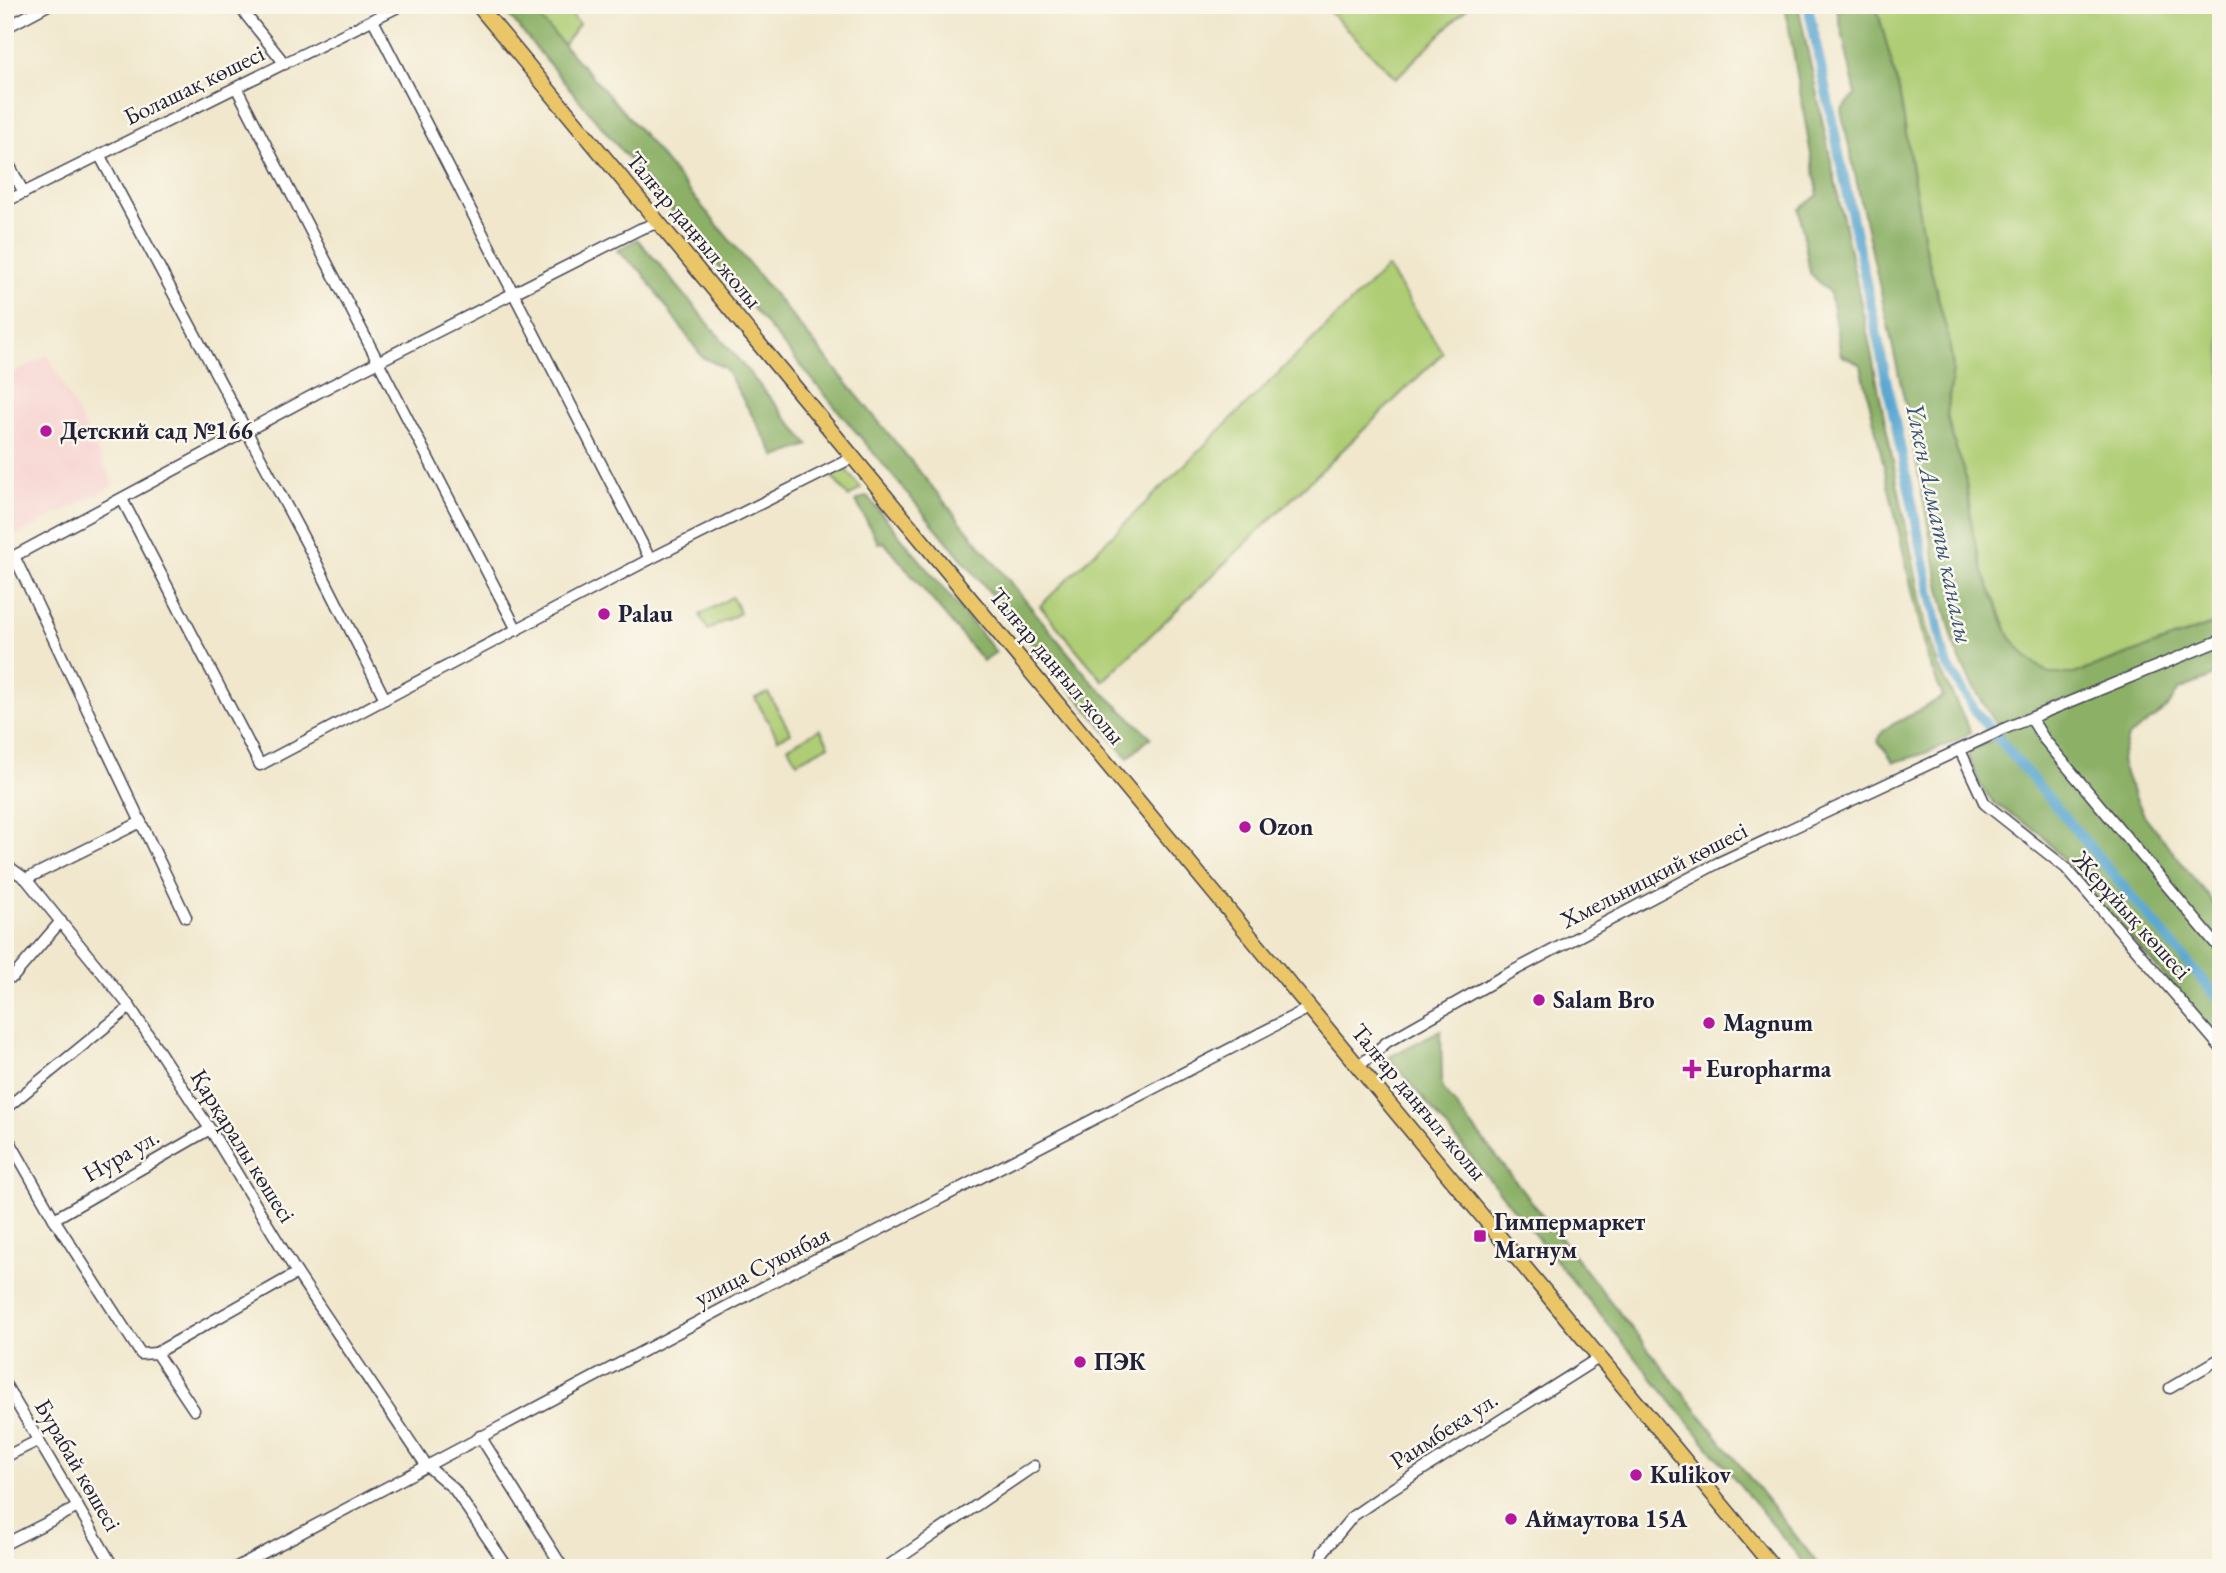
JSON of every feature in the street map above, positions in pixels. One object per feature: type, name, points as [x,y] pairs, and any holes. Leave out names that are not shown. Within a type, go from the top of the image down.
[{"type":"main road","name":"Талғар даңғыл жолы","points":[[478,5],[1774,1568]]},
{"type":"street","points":[[5,28],[48,5]]},
{"type":"street","points":[[238,5],[285,64]]},
{"type":"street","name":"Болашақ көшесі","points":[[5,202],[402,5]]},
{"type":"street","points":[[373,20],[650,559]]},
{"type":"street","points":[[237,89],[517,630]]},
{"type":"street","points":[[100,156],[311,552],[385,699]]},
{"type":"street","points":[[5,157],[24,193]]},
{"type":"street","points":[[186,917],[9,559],[246,431],[513,292],[657,223]]},
{"type":"street","points":[[122,499],[260,765],[650,559],[854,457]]},
{"type":"street","points":[[2221,640],[2031,718],[2044,739],[2221,950]]},
{"type":"street","name":"Хмельницкий көшесі","points":[[1359,1066],[1387,1042],[1477,991],[1718,863],[1871,789],[2031,718]]},
{"type":"street","name":"Жерұйық көшесі","points":[[1960,750],[1985,804],[2066,868],[2221,1048]]},
{"type":"street","points":[[26,879],[141,822]]},
{"type":"street","name":"Қарқаралы көшесі","points":[[5,864],[26,879],[130,1007],[210,1129],[297,1273],[426,1465],[454,1489],[508,1568]]},
{"type":"street","points":[[13,977],[61,921]]},
{"type":"street","points":[[5,1109],[130,1007]]},
{"type":"street","name":"улица Суюнбая","points":[[235,1568],[816,1259],[850,1245],[1311,1007]]},
{"type":"street","name":"Нура ул.","points":[[54,1219],[210,1129]]},
{"type":"street","points":[[5,1133],[54,1219],[141,1354],[156,1353],[297,1273]]},
{"type":"street","points":[[156,1353],[194,1410]]},
{"type":"street","name":"Раимбека ул.","points":[[1319,1568],[1323,1552],[1353,1516],[1600,1357]]},
{"type":"street","points":[[2170,1388],[2221,1358]]},
{"type":"street","name":"Бурабай көшесі","points":[[5,1384],[114,1568]]},
{"type":"street","points":[[480,1437],[563,1568]]},
{"type":"street","points":[[5,1457],[39,1440]]},
{"type":"street","points":[[885,1568],[1034,1466]]},
{"type":"street","points":[[5,1544],[78,1507]]},
{"type":"shaded area","name":"Детский сад №166","points":[[48,355],[114,485],[5,541],[5,378]]},
{"type":"green space","points":[[500,5],[528,5],[636,126],[1093,683],[1151,737],[1128,758]]},
{"type":"green space","points":[[528,5],[564,5],[579,24],[563,45]]},
{"type":"green space","points":[[1323,5],[1470,5],[1396,78]]},
{"type":"green space","points":[[1785,5],[1798,5],[1926,626],[1938,666],[1971,732],[1934,750],[1894,762],[1878,741],[1883,730],[1943,697],[1928,660],[1861,365],[1841,355],[1830,293],[1810,273],[1799,209],[1818,195]]},
{"type":"green space","points":[[1836,5],[1876,5],[1899,90],[1924,243],[1949,340],[1953,369],[1947,416],[1964,469],[1973,533],[1983,572],[2010,637],[2028,658],[2049,674],[2074,674],[2221,621],[2221,673],[2179,690],[2167,708],[2128,737],[2121,761],[2144,815],[2221,913],[2221,1042],[2040,833],[1995,804],[1981,787],[1967,752],[2003,735],[1971,683],[1956,651],[1940,589],[1907,412],[1841,110],[1856,95]]},
{"type":"green space","points":[[1876,5],[2221,5],[2221,621],[2074,674],[2049,674],[2028,658],[2010,638],[1983,572],[1973,533],[1964,469],[1947,416],[1953,369],[1949,340],[1924,243],[1899,90]]},
{"type":"green space","points":[[637,239],[809,445],[776,457],[725,368],[702,357],[641,271],[617,251]]},
{"type":"green space","points":[[1387,267],[1443,353],[1103,681],[1040,606]]},
{"type":"green space","points":[[841,464],[861,488],[849,497],[827,471]]},
{"type":"green space","points":[[867,496],[996,652],[983,661],[884,542],[878,543],[856,501]]},
{"type":"green space","points":[[732,597],[740,613],[708,630],[700,615]]},
{"type":"green space","points":[[768,693],[791,733],[778,739],[755,698]]},
{"type":"green space","points":[[820,729],[829,745],[797,762],[788,747]]},
{"type":"green space","points":[[1441,1030],[1442,1088],[1821,1568],[1808,1568],[1389,1057]]},
{"type":"waterway","name":"Үлкен Алматы каналы","points":[[1808,5],[1945,661],[1976,712],[2221,1002]]},
{"type":"place","name":"Детский сад №166","points":[[46,431]]},
{"type":"place","name":"Palau","points":[[604,614]]},
{"type":"place","name":"Ozon","points":[[1245,827]]},
{"type":"place","name":"Salam Bro","points":[[1539,1000]]},
{"type":"place","name":"Magnum","points":[[1709,1023]]},
{"type":"place","name":"Europharma","points":[[1692,1069]]},
{"type":"place","name":"Гимпермаркет Магнум","points":[[1480,1236]]},
{"type":"place","name":"ПЭК","points":[[1080,1362]]},
{"type":"place","name":"Kulikov","points":[[1636,1475]]},
{"type":"place","name":"Аймаутова 15А","points":[[1511,1519]]}]
